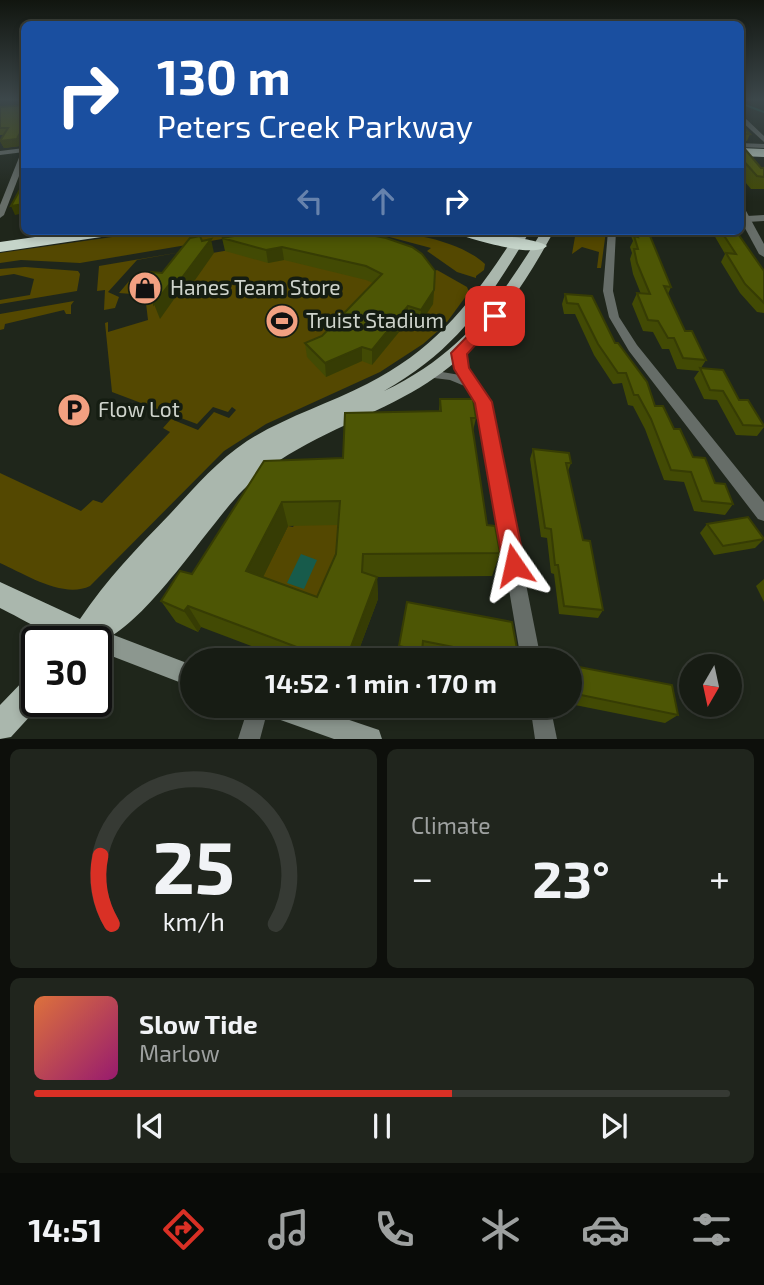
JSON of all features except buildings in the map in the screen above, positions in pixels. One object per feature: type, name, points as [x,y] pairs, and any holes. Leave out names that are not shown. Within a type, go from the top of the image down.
[{"type":"highway","points":[[744,154],[764,155]]},
{"type":"highway","points":[[0,239],[29,235]]},
{"type":"highway","points":[[0,247],[81,235]]},
{"type":"highway","points":[[495,235],[520,238],[540,246]]},
{"type":"main road","points":[[101,626],[128,608],[233,487],[266,458],[293,442],[386,399],[430,374],[459,353],[495,316],[546,235]]},
{"type":"main road","points":[[90,626],[108,598],[228,467],[269,437],[376,388],[429,354],[467,318],[520,238]]},
{"type":"main road","points":[[0,594],[58,626]]},
{"type":"main road","points":[[112,649],[180,672]]},
{"type":"main road","points":[[0,726],[21,704]]},
{"type":"main road","points":[[308,718],[370,739]]},
{"type":"street","points":[[744,145],[764,146]]},
{"type":"street","points":[[0,153],[21,153]]},
{"type":"street","points":[[0,215],[21,161]]},
{"type":"street","points":[[744,215],[764,254]]},
{"type":"street","points":[[747,219],[764,218]]},
{"type":"street","points":[[612,235],[608,291],[614,317],[633,348],[764,514]]},
{"type":"street","points":[[459,353],[461,369],[483,402],[529,648]]},
{"type":"street","points":[[430,374],[452,376],[472,384]]},
{"type":"street","points":[[249,739],[255,718]]},
{"type":"street","points":[[542,718],[546,739]]},
{"type":"shaded area","points":[[126,235],[240,235],[80,263],[21,260],[0,263],[0,253]]},
{"type":"shaded area","points":[[303,235],[326,235],[428,274],[437,270],[467,287],[469,292],[447,322],[427,315],[421,324],[439,330],[423,344],[380,372],[266,424],[224,451],[90,586],[68,589],[44,584],[0,563],[0,473],[81,511],[93,500],[102,503],[170,432],[163,428],[171,419],[198,430],[214,412],[229,418],[236,410],[232,407],[228,412],[213,407],[197,424],[112,392],[105,323],[108,322],[108,332],[148,320],[145,295],[119,293],[130,280],[169,283],[189,257],[283,241]]},
{"type":"shaded area","points":[[382,235],[413,235],[460,248],[485,264],[484,270],[476,278],[457,272],[427,251],[431,248]]},
{"type":"shaded area","points":[[575,235],[605,235],[601,268],[597,268],[599,252],[582,247],[572,254]]},
{"type":"shaded area","points":[[187,251],[137,260],[108,292],[119,297],[115,308],[104,310],[105,290],[97,291],[99,266]]},
{"type":"shaded area","points":[[25,267],[78,271],[80,274],[77,291],[0,304],[0,300],[30,295],[34,279],[14,274],[0,276],[0,269]]},
{"type":"shaded area","points":[[74,301],[71,314],[66,314],[64,310],[5,324],[4,329],[0,330],[0,314]]},
{"type":"shaded area","points":[[343,520],[339,576],[321,618],[255,593],[288,526],[293,527],[296,522]]},
{"type":"water","points":[[301,554],[317,560],[304,589],[287,583]]},
{"type":"place","name":"Hanes Team Store","points":[[145,288]]},
{"type":"place","name":"Truist Stadium","points":[[282,321]]},
{"type":"place","name":"Flow Lot","points":[[74,410]]},
{"type":"route","points":[[495,316],[459,353],[461,369],[481,395],[483,402],[514,565]]}]
